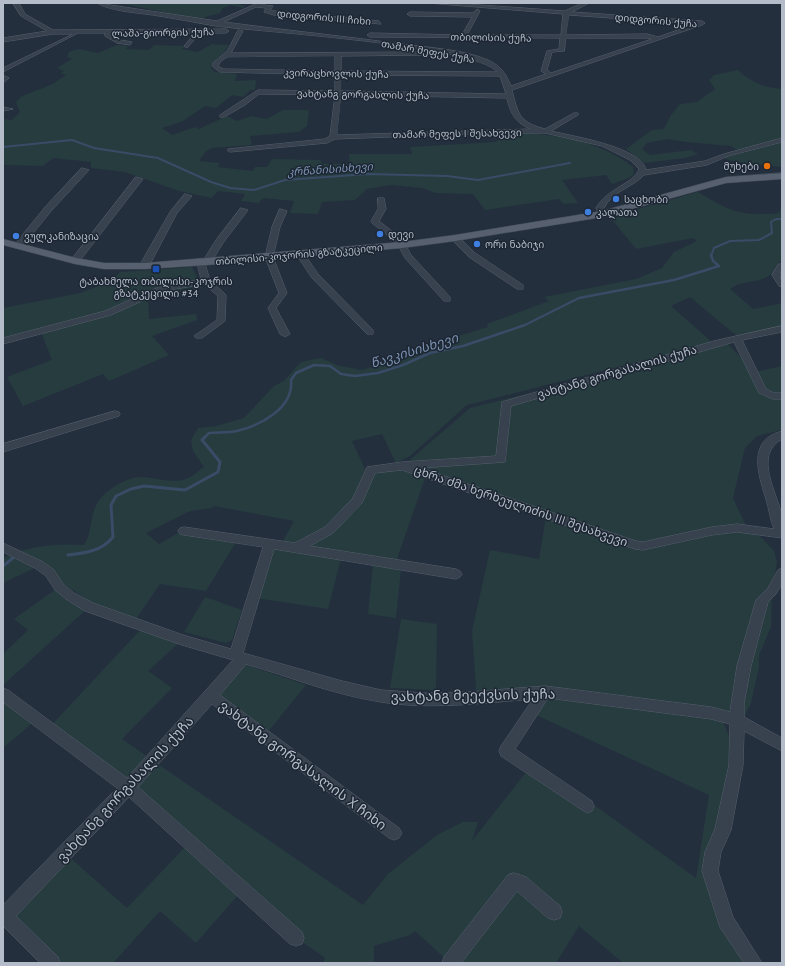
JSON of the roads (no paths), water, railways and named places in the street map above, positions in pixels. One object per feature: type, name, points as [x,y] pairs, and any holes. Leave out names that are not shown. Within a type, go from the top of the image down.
[{"type":"main road","name":"თბილისი-კოჯორის გზატკეცილი","points":[[3,242],[75,261],[104,266],[145,266],[204,263],[402,245],[456,238],[603,214],[721,181],[741,177],[782,176]]},
{"type":"street","points":[[16,3],[23,16],[53,32]]},
{"type":"street","name":"თამარ მეფეს ქუჩა","points":[[100,3],[216,24],[324,34],[447,53],[482,60],[494,66],[503,74]]},
{"type":"street","points":[[216,24],[263,3]]},
{"type":"street","name":"დიდგორის ქუჩა","points":[[431,3],[702,23],[509,89]]},
{"type":"street","points":[[485,3],[534,6]]},
{"type":"street","points":[[551,75],[544,71],[550,51],[562,50],[562,37],[566,26],[566,13],[586,3]]},
{"type":"street","name":"დიდგორის III ჩიხი","points":[[257,6],[271,7],[266,11],[379,23]]},
{"type":"street","points":[[464,36],[474,15],[480,7]]},
{"type":"street","points":[[410,14],[474,15]]},
{"type":"street","points":[[304,21],[308,16]]},
{"type":"street","points":[[297,32],[301,26]]},
{"type":"street","name":"ლაშა-გიორგის ქუჩა","points":[[3,39],[53,32],[108,33],[240,31],[324,34]]},
{"type":"street","name":"კვირაცხოვლის ქუჩა","points":[[240,31],[226,55],[220,57],[215,66],[222,71],[434,75],[503,74]]},
{"type":"street","points":[[3,70],[57,42],[81,32]]},
{"type":"street","points":[[187,46],[198,32]]},
{"type":"street","points":[[108,33],[107,35],[111,39],[130,43]]},
{"type":"street","points":[[321,53],[316,44],[324,34]]},
{"type":"street","name":"თბილისის ქუჩა","points":[[324,34],[562,37],[647,36],[657,38]]},
{"type":"street","points":[[226,55],[447,53]]},
{"type":"street","points":[[333,136],[338,94],[338,54]]},
{"type":"street","points":[[503,74],[517,118],[527,125],[582,139],[616,150],[639,164],[643,169],[642,173]]},
{"type":"street","points":[[3,77],[6,78],[3,81]]},
{"type":"street","name":"ვახტანგ გორგასლის ქუჩა","points":[[222,116],[243,104],[258,92],[511,96]]},
{"type":"street","points":[[3,108],[10,109]]},
{"type":"street","name":"თამარ მეფეს I შესახვევი","points":[[230,150],[327,141],[333,136],[546,131],[576,114]]},
{"type":"street","points":[[603,214],[600,208],[606,197],[642,173],[707,163],[726,155],[782,140]]},
{"type":"street","points":[[18,246],[49,208],[85,170]]},
{"type":"street","points":[[75,261],[139,179]]},
{"type":"street","points":[[145,266],[146,261],[174,212],[188,196]]},
{"type":"street","points":[[381,200],[382,209],[375,221],[402,245],[408,256],[447,299]]},
{"type":"street","points":[[199,336],[221,321],[222,295],[206,281],[204,263],[244,210]]},
{"type":"street","points":[[284,211],[276,227],[270,257],[283,293],[272,308],[285,334]]},
{"type":"street","points":[[456,238],[472,255],[520,287]]},
{"type":"street","points":[[300,254],[315,276],[370,332]]},
{"type":"street","points":[[782,266],[776,275],[782,284]]},
{"type":"street","points":[[3,341],[108,313],[162,289],[206,281]]},
{"type":"street","name":"ვახტანგ გორგასალის ქუჩა","points":[[402,466],[501,458],[506,404],[737,339],[782,329]]},
{"type":"street","points":[[737,339],[762,391],[773,396],[782,396]]},
{"type":"street","points":[[3,448],[115,414]]},
{"type":"street","points":[[782,434],[768,442],[762,455],[764,478],[782,534]]},
{"type":"street","points":[[297,548],[329,530],[358,500],[369,472],[402,466]]},
{"type":"street","name":"ცხრა ძმა ხერხეულიძის III შესახვევი","points":[[402,466],[635,545],[643,546],[712,531],[737,528],[782,534]]},
{"type":"street","points":[[184,531],[456,574]]},
{"type":"street","name":"ვახტანგ გორგასალის ქუჩა","points":[[3,916],[128,787],[212,696],[240,656],[267,553],[272,544]]},
{"type":"street","name":"ვახტანგ მეექვსის ქუჩა","points":[[3,547],[50,573],[59,587],[89,607],[143,628],[342,687],[381,696],[424,698],[468,698],[545,692],[711,713],[737,720],[782,745]]},
{"type":"street","points":[[754,963],[726,921],[710,871],[713,852],[724,830],[736,765],[737,703],[744,666],[762,600],[772,591],[782,573]]},
{"type":"street","points":[[545,692],[506,751],[587,806]]},
{"type":"street","points":[[3,694],[128,787],[296,938]]},
{"type":"street","name":"ვახტანგ გორგასალის X ჩიხი","points":[[212,696],[394,833]]},
{"type":"street","points":[[450,963],[514,881],[520,883],[554,912]]},
{"type":"street","points":[[3,916],[52,963]]},
{"type":"waterway","name":"კრწანისისხევი","points":[[3,147],[72,140],[94,148],[158,158],[211,182],[230,188],[254,190],[285,180],[368,174],[447,176],[478,180],[570,163]]},
{"type":"waterway","name":"წავკისისხევი","points":[[711,256],[714,248],[730,241],[759,240],[772,233],[771,222],[776,219],[782,219]]},
{"type":"waterway","name":"წავკისისხევი","points":[[68,555],[87,552],[109,542],[113,537],[111,505],[116,496],[131,489],[144,486],[185,490],[218,472],[220,462],[202,440],[209,433],[237,431],[265,420],[274,414],[282,407],[287,399],[291,390],[291,380],[296,373],[314,365],[330,366],[341,374],[355,376],[378,373],[403,365],[430,353],[463,346],[525,325],[579,298],[674,280],[719,266],[713,261],[711,256]]},
{"type":"waterway","name":"წავკისისხევი","points":[[3,566],[13,558]]},
{"type":"place","name":"მუხები","points":[[767,166]]},
{"type":"place","name":"საცხობი","points":[[616,199]]},
{"type":"place","name":"კალათა","points":[[588,212]]},
{"type":"place","name":"დევი","points":[[380,234]]},
{"type":"place","name":"ვულკანიზაცია","points":[[16,236]]},
{"type":"place","name":"ორი ნაბიჯი","points":[[477,244]]},
{"type":"place","name":"ტაბახმელა თბილისი-კოჯრის გზატკეცილი #34","points":[[156,269]]}]
